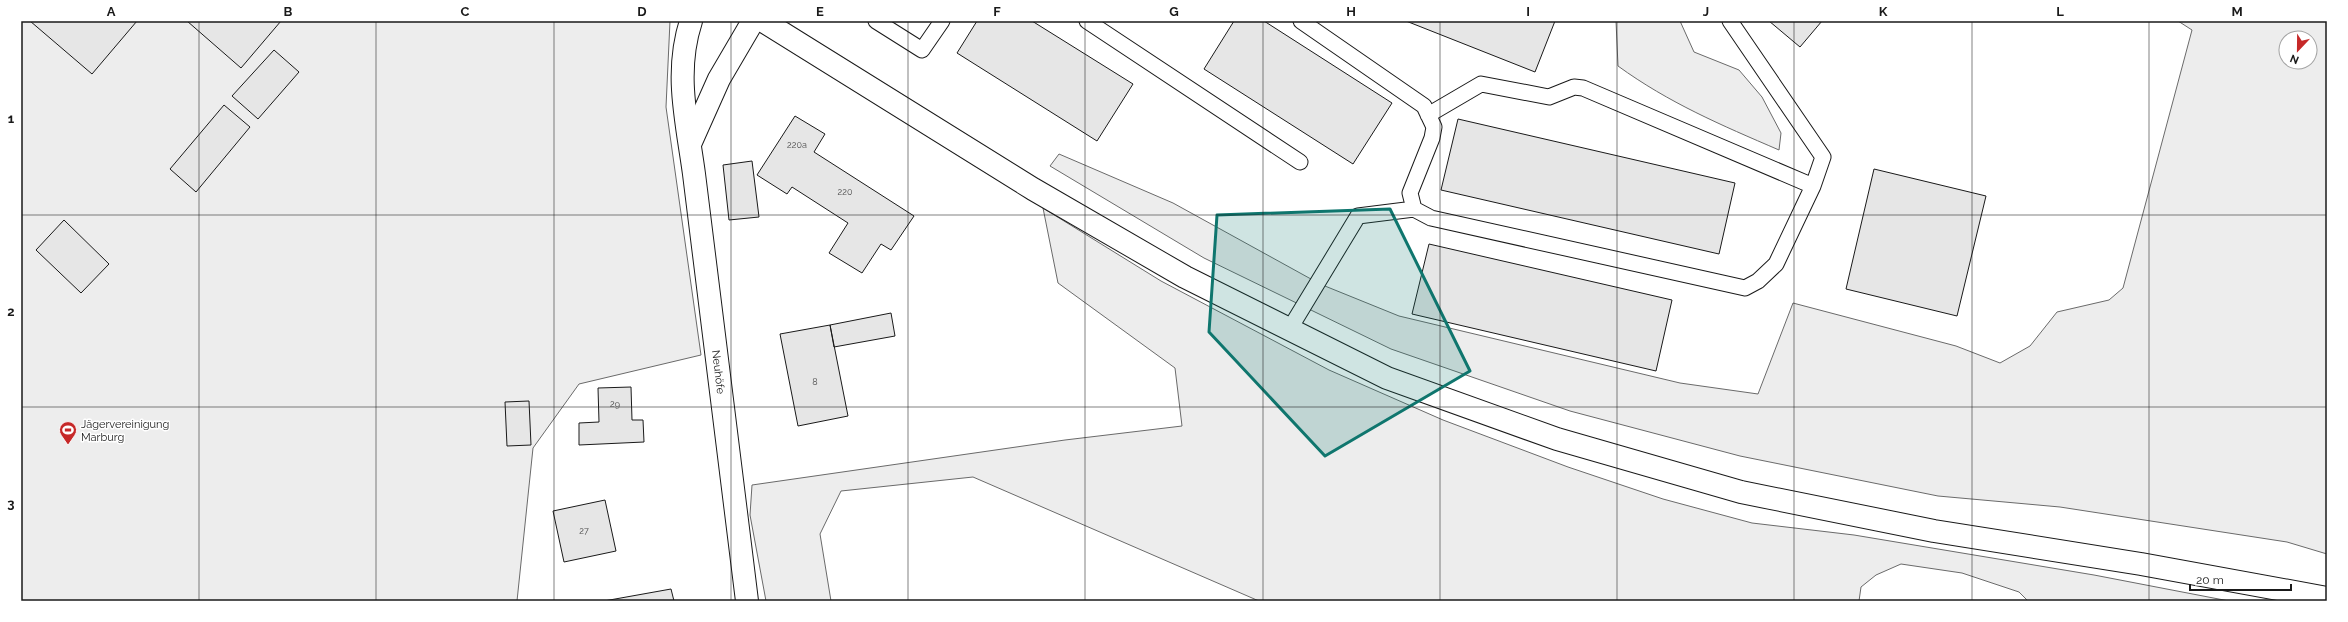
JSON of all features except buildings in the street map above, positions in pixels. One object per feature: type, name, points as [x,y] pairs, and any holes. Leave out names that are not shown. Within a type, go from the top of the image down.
[{"type":"street","name":"Neuhöfe","points":[[691,21],[682,80],[683,106],[690,144],[747,601]]},
{"type":"street","points":[[690,144],[718,79],[753,21]]},
{"type":"street","points":[[763,21],[1033,189],[1185,277],[1387,378],[1542,434],[1741,492],[1934,531],[2141,564],[2327,598]]},
{"type":"lane","points":[[876,21],[922,50],[942,21]]},
{"type":"lane","points":[[1087,21],[1300,162]]},
{"type":"lane","points":[[1301,21],[1424,106],[1434,127],[1432,138],[1410,194],[1414,208]]},
{"type":"lane","points":[[1289,330],[1358,216],[1414,208],[1431,218],[1745,288],[1758,281],[1776,264],[1813,186],[1823,157],[1730,21]]},
{"type":"lane","points":[[1428,115],[1481,84],[1549,97],[1574,87],[1583,88],[1813,186]]},
{"type":"highlighted area","points":[[1390,209],[1470,371],[1325,456],[1209,332],[1217,215]]},
{"type":"shaded area","points":[[21,21],[670,21],[666,107],[701,355],[579,384],[533,448],[517,601],[21,601]]},
{"type":"shaded area","points":[[1616,21],[1680,21],[1694,52],[1739,70],[1762,97],[1781,133],[1779,150],[1716,122],[1676,102],[1618,66]]},
{"type":"shaded area","points":[[2178,21],[2327,21],[2327,554],[2287,542],[2060,507],[1938,496],[1740,456],[1570,411],[1391,349],[1204,258],[1050,166],[1059,154],[1173,203],[1320,284],[1399,316],[1680,383],[1758,394],[1793,303],[1956,346],[2000,363],[2030,346],[2057,312],[2109,300],[2123,288],[2192,30]]},
{"type":"shaded area","points":[[1043,208],[1161,281],[1329,370],[1443,420],[1568,467],[1663,499],[1752,523],[1854,535],[2094,575],[2229,601],[2028,601],[2019,592],[1962,573],[1901,564],[1876,575],[1861,587],[1859,601],[1259,601],[973,477],[841,491],[820,534],[831,601],[766,601],[750,515],[752,485],[1065,440],[1182,426],[1175,368],[1058,283]]},
{"type":"place","name":"Jägervereinigung Marburg","points":[[68,445]]}]
